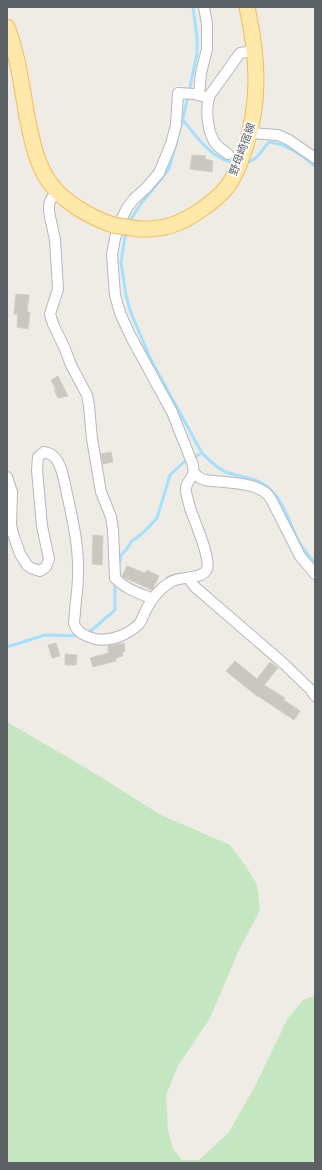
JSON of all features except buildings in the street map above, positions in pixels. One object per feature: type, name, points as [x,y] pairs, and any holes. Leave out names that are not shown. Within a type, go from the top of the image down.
[{"type":"main road","name":"野母崎宿線","points":[[7,27],[18,66],[31,139],[38,161],[50,183],[57,191],[81,211],[101,221],[113,225],[139,229],[158,229],[184,221],[212,202],[226,187],[236,159],[250,133],[254,118],[257,86],[255,51],[247,7]]},
{"type":"street","points":[[197,95],[207,49],[207,24],[204,7]]},
{"type":"street","points":[[236,159],[220,148],[212,139],[209,130],[208,101],[240,54],[255,51]]},
{"type":"street","points":[[209,98],[182,93],[178,94],[176,125],[164,162],[158,173],[147,187],[127,208],[115,238],[112,256],[114,295],[131,337],[172,412],[194,469],[200,478],[205,480],[252,486],[267,494],[300,556],[315,574]]},
{"type":"street","points":[[250,133],[278,135],[289,140],[315,158]]},
{"type":"street","points":[[57,191],[50,201],[49,206],[55,240],[58,289],[50,314],[67,357],[86,394],[101,492],[111,517],[117,581],[125,587],[152,599]]},
{"type":"street","points":[[7,477],[12,492],[11,525],[20,554],[27,565],[40,571],[46,567],[49,559],[42,526],[37,470],[38,457],[44,452],[48,452],[52,454],[58,463],[64,482],[77,541],[78,575],[74,623],[79,632],[94,639],[114,638],[132,629],[139,624],[155,595],[170,582],[176,579],[188,578],[204,573],[208,567],[205,550],[190,507],[186,490],[194,469]]},
{"type":"street","points":[[188,578],[195,587],[283,663],[311,690],[315,696]]},
{"type":"green space","points":[[7,722],[91,771],[161,815],[230,845],[245,865],[257,885],[260,910],[238,952],[210,1018],[178,1066],[166,1095],[168,1130],[173,1149],[182,1160],[199,1160],[229,1132],[255,1086],[288,1018],[303,1000],[315,996],[315,1159],[310,1163],[7,1163]]},
{"type":"waterway","points":[[129,222],[140,205],[169,169],[185,110],[197,54],[197,37],[193,7]]},
{"type":"waterway","points":[[183,120],[199,140],[213,153],[227,161],[235,162]]},
{"type":"waterway","points":[[244,162],[256,158],[269,142],[282,145],[294,151],[315,166]]},
{"type":"waterway","points":[[126,231],[121,262],[126,296],[131,313],[151,360],[202,453],[213,464],[222,470],[257,481],[266,486],[278,498],[300,544],[315,563]]},
{"type":"waterway","points":[[119,565],[121,555],[131,542],[145,531],[157,518],[170,475],[184,462],[202,453]]},
{"type":"waterway","points":[[87,634],[115,610],[115,582]]},
{"type":"waterway","points":[[7,647],[45,635],[80,636]]}]
